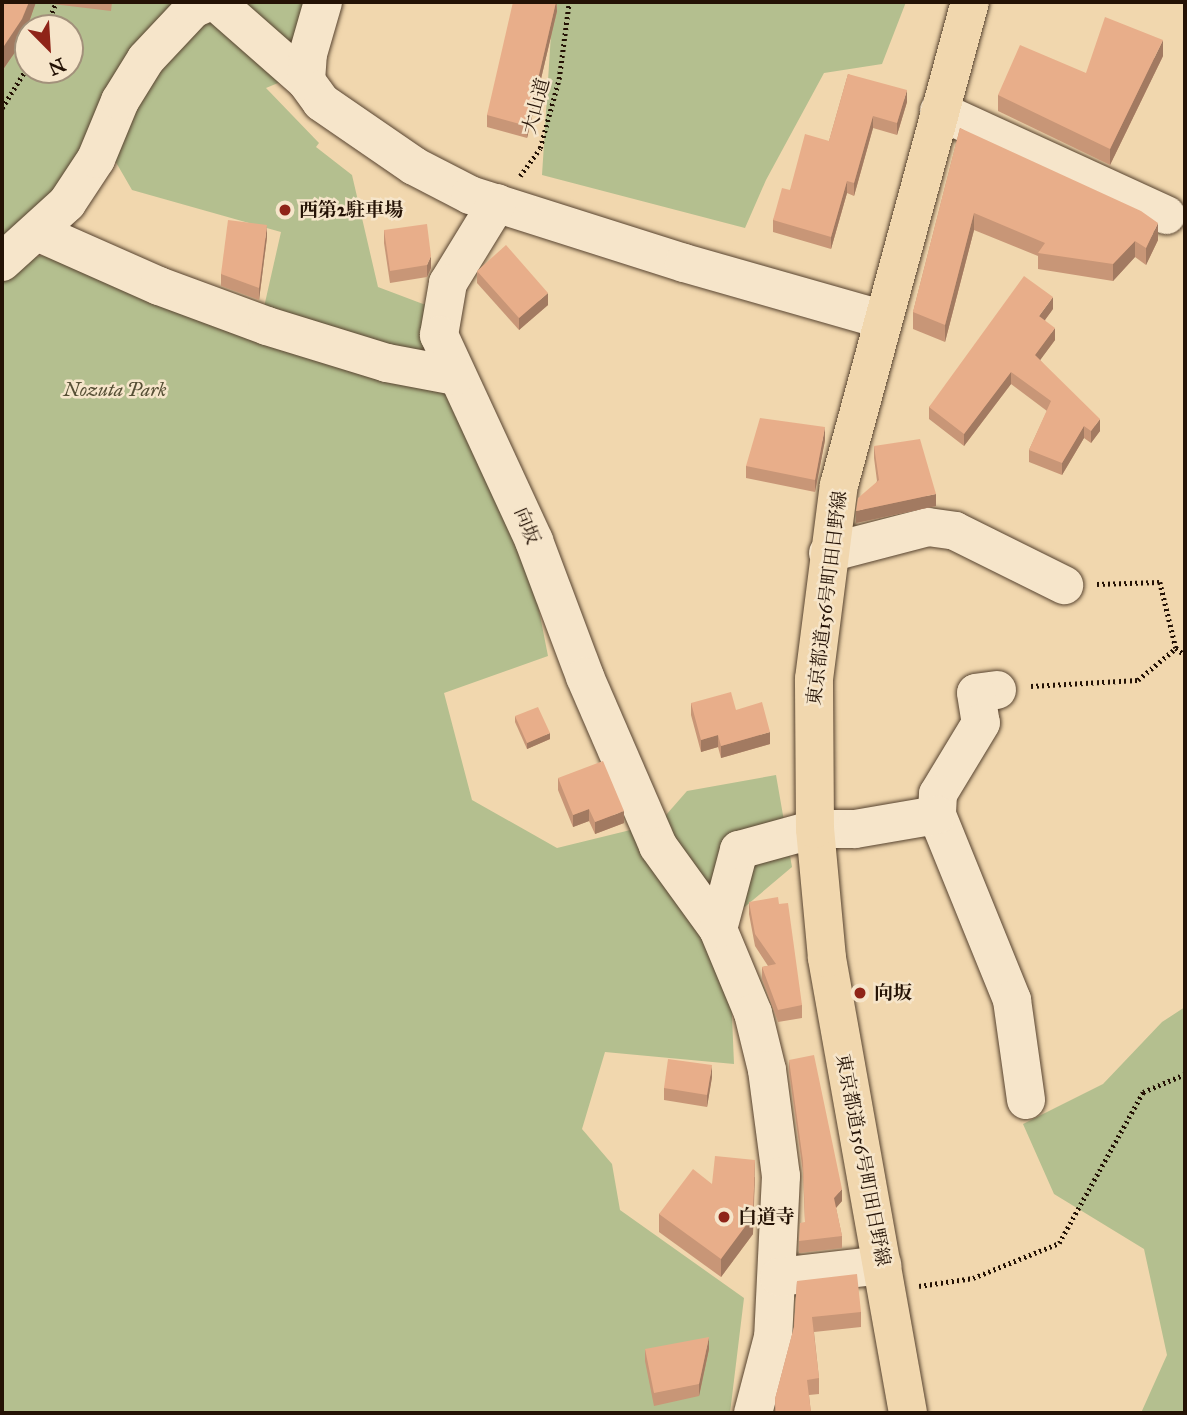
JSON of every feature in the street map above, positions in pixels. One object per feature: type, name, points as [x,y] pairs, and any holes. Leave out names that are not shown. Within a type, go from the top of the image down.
[{"type":"main road","name":"東京都道156号町田日野線","points":[[908,1413],[828,969],[815,829],[814,679],[828,553],[839,485],[881,319],[970,2]]},
{"type":"street","points":[[2,262],[67,202],[96,159],[120,101],[146,59],[193,9],[209,2]]},
{"type":"street","points":[[216,2],[306,81],[321,102],[387,149],[470,195],[881,319]]},
{"type":"street","points":[[306,81],[308,54],[323,2]]},
{"type":"street","points":[[939,111],[1166,215]]},
{"type":"street","name":"向坂","points":[[497,204],[462,256],[441,308],[439,335],[529,529],[585,677],[659,846],[719,929],[752,1013],[774,1111],[781,1176],[779,1277],[774,1337],[753,1413]]},
{"type":"street","points":[[37,232],[159,286],[267,326],[387,363],[456,376]]},
{"type":"street","points":[[828,553],[928,527],[955,531],[1064,584]]},
{"type":"street","points":[[997,690],[976,693],[981,723],[938,794],[937,815],[1012,1000],[1026,1100]]},
{"type":"street","points":[[719,929],[739,850],[815,829],[855,829],[937,815]]},
{"type":"street","points":[[779,1277],[884,1276]]},
{"type":"path","name":"大山道","points":[[497,204],[540,148],[559,79],[569,2]]},
{"type":"path","points":[[2,108],[17,84]]},
{"type":"path","points":[[1064,584],[1160,582],[1176,648],[1185,655]]},
{"type":"path","points":[[997,690],[1138,680],[1176,648]]},
{"type":"path","points":[[884,1276],[938,1286],[973,1278],[1059,1243],[1143,1092],[1185,1074]]},
{"type":"green space","name":"Nozuta Park","points":[[2,2],[339,2],[321,65],[266,88],[319,143],[316,147],[352,175],[378,287],[431,307],[442,368],[262,316],[281,232],[132,190],[110,152],[36,257],[53,253],[474,382],[535,590],[548,656],[444,693],[472,800],[557,848],[659,823],[687,791],[776,775],[792,867],[728,921],[734,1064],[605,1052],[582,1129],[612,1164],[620,1210],[744,1298],[730,1413],[2,1413]]},
{"type":"green space","points":[[553,2],[906,2],[882,64],[824,73],[766,180],[745,228],[542,175]]},
{"type":"green space","points":[[1185,1007],[1185,1413],[1141,1413],[1167,1355],[1144,1249],[1054,1194],[1023,1124],[1103,1084],[1162,1022]]},
{"type":"building","points":[[2,2],[29,2],[24,14],[14,14],[14,31],[2,49]]},
{"type":"building","points":[[513,2],[556,2],[527,126],[487,115]]},
{"type":"building","points":[[1105,17],[1163,40],[1110,149],[998,95],[1020,45],[1086,73]]},
{"type":"building","points":[[848,74],[907,90],[897,123],[873,116],[854,183],[847,181],[831,237],[773,220],[782,188],[790,190],[805,134],[829,141]]},
{"type":"building","points":[[960,128],[1141,211],[1158,223],[1146,248],[1135,241],[1113,264],[1038,253],[1045,243],[974,213],[945,325],[913,312]]},
{"type":"building","points":[[228,220],[267,225],[259,288],[221,274]]},
{"type":"building","points":[[427,224],[431,256],[427,265],[390,271],[384,230]]},
{"type":"building","points":[[506,245],[548,293],[519,318],[477,271]]},
{"type":"building","points":[[1024,276],[1053,297],[1039,316],[1055,328],[1035,355],[1100,419],[1091,431],[1084,426],[1062,463],[1029,450],[1051,401],[1011,372],[964,434],[929,407]]},
{"type":"building","points":[[760,418],[825,427],[815,480],[746,466]]},
{"type":"building","points":[[920,439],[936,494],[856,511],[858,498],[879,480],[874,446]]},
{"type":"building","points":[[731,692],[736,710],[762,702],[770,732],[721,746],[718,735],[701,740],[691,703]]},
{"type":"building","points":[[538,707],[550,733],[527,743],[515,716]]},
{"type":"building","points":[[603,761],[624,811],[595,822],[589,809],[573,815],[558,778]]},
{"type":"building","points":[[778,897],[779,904],[788,903],[802,1005],[778,1010],[762,967],[776,964],[755,934],[749,902]]},
{"type":"building","points":[[814,1055],[842,1189],[834,1198],[842,1236],[799,1241],[800,1223],[805,1222],[803,1161],[789,1060]]},
{"type":"building","points":[[668,1059],[712,1065],[707,1095],[664,1088]]},
{"type":"building","points":[[715,1156],[755,1160],[753,1216],[721,1259],[659,1214],[693,1169],[712,1184]]},
{"type":"building","points":[[857,1274],[861,1312],[812,1317],[819,1378],[807,1380],[811,1413],[776,1413],[775,1399],[794,1327],[797,1281]]},
{"type":"building","points":[[709,1337],[699,1384],[654,1393],[645,1349]]},
{"type":"place","name":"西第2駐車場","points":[[285,210]]},
{"type":"place","name":"向坂","points":[[860,993]]},
{"type":"place","name":"白道寺","points":[[724,1217]]}]
